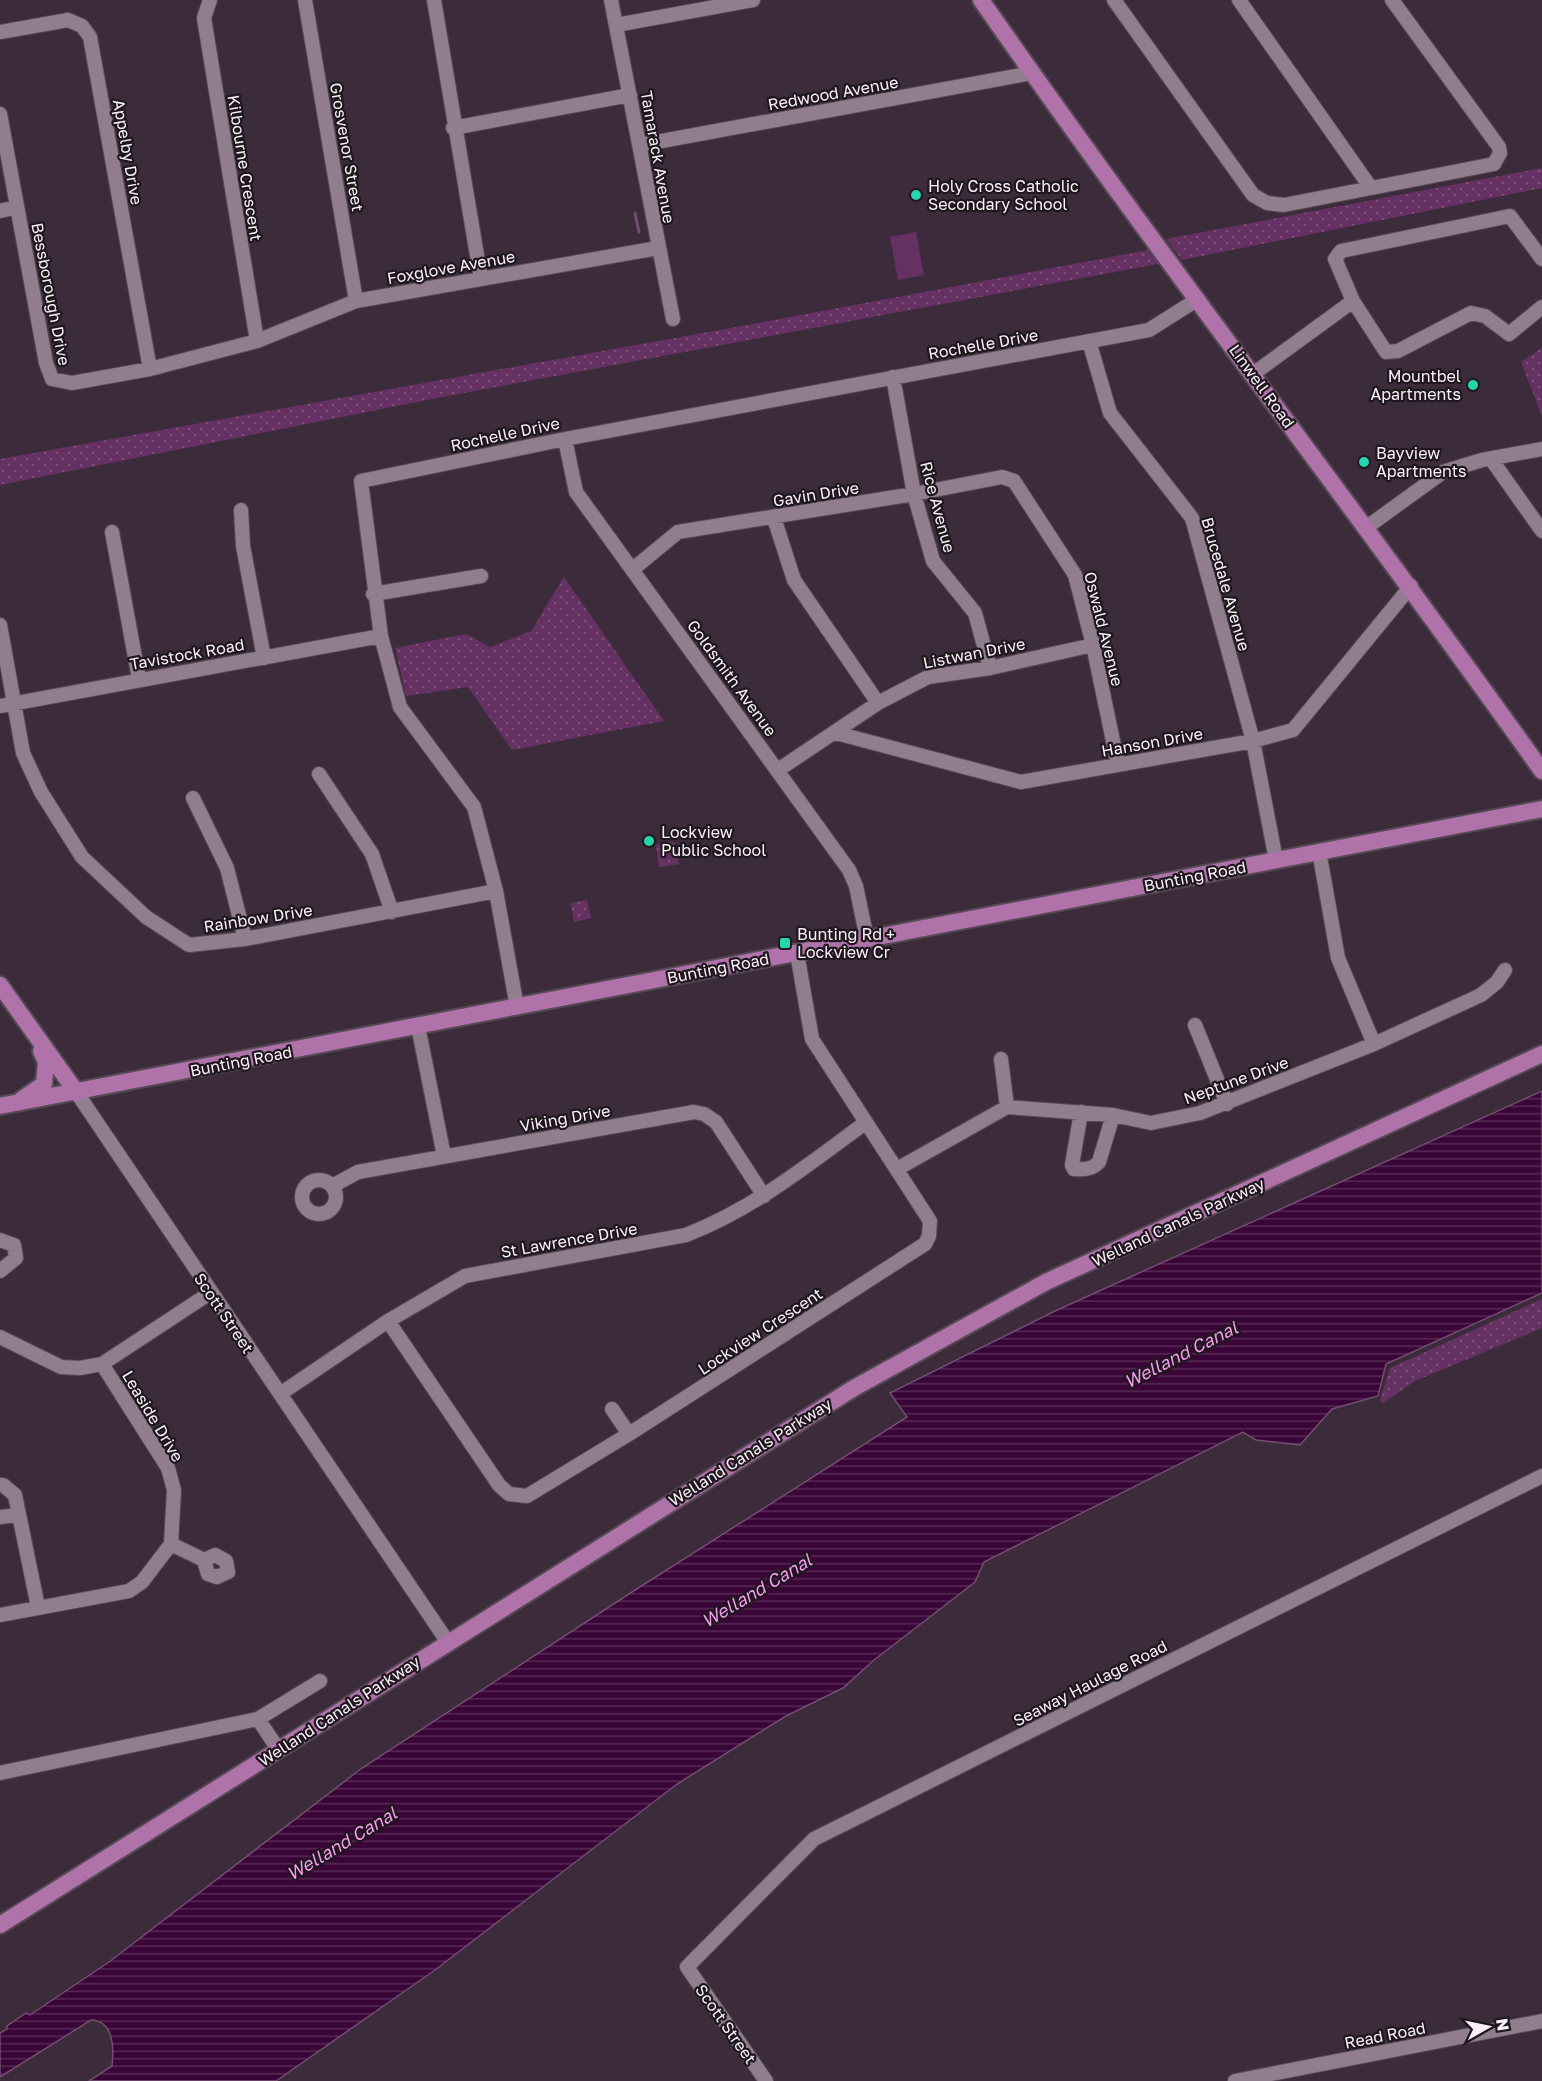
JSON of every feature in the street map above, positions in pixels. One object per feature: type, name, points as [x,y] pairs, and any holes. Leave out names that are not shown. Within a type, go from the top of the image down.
[{"type":"main road","name":"Linwell Road","points":[[981,0],[1252,374],[1411,586],[1542,771]]},
{"type":"main road","name":"Bunting Road","points":[[8,1104],[76,1093],[1542,809]]},
{"type":"main road","name":"Scott Street","points":[[0,985],[76,1093]]},
{"type":"main road","points":[[8,1104],[44,1084],[46,1062],[29,1026]]},
{"type":"main road","name":"Welland Canals Parkway","points":[[0,1925],[447,1641],[854,1388],[1046,1282],[1542,1054]]},
{"type":"street","name":"Kilbourne Crescent","points":[[210,0],[204,18],[257,341]]},
{"type":"street","name":"Grosvenor Street","points":[[305,0],[356,301]]},
{"type":"street","points":[[434,0],[453,128],[481,279]]},
{"type":"street","name":"Tamarack Avenue","points":[[611,0],[673,319]]},
{"type":"street","points":[[616,25],[753,0]]},
{"type":"street","points":[[1114,0],[1253,195],[1267,203],[1284,205],[1494,164],[1498,157],[1499,147],[1392,0]]},
{"type":"street","points":[[1239,0],[1371,188]]},
{"type":"street","name":"Appelby Drive","points":[[0,32],[68,20],[82,26],[90,37],[150,369]]},
{"type":"street","name":"Redwood Avenue","points":[[640,146],[1032,73]]},
{"type":"street","points":[[453,128],[630,95]]},
{"type":"street","name":"Bessborough Drive","points":[[0,114],[46,363],[52,380],[72,382],[150,369],[257,341]]},
{"type":"street","points":[[0,211],[17,207]]},
{"type":"street","points":[[1542,259],[1510,216],[1341,251],[1335,259],[1353,301],[1386,352],[1398,351],[1472,313],[1485,316],[1509,334],[1542,307]]},
{"type":"street","name":"Foxglove Avenue","points":[[257,341],[356,301],[658,248]]},
{"type":"street","name":"Rochelle Drive","points":[[517,1007],[496,891],[474,807],[400,707],[381,636],[373,594],[361,481],[565,439],[1149,330],[1198,299]]},
{"type":"street","points":[[1252,374],[1353,301]]},
{"type":"street","name":"Brucedale Avenue","points":[[1089,341],[1110,413],[1192,518],[1252,741],[1276,860]]},
{"type":"street","name":"Rice Avenue","points":[[892,377],[914,494],[933,561],[975,613],[990,668]]},
{"type":"street","name":"Goldsmith Avenue","points":[[565,439],[576,492],[849,870],[856,886],[867,939]]},
{"type":"street","points":[[1367,527],[1443,472],[1491,459],[1542,449]]},
{"type":"street","points":[[1491,459],[1542,531]]},
{"type":"street","name":"Gavin Drive","points":[[633,569],[678,532],[774,518],[1002,477],[1014,481]]},
{"type":"street","name":"Oswald Avenue","points":[[1014,481],[1075,574],[1093,645],[1118,765]]},
{"type":"street","points":[[241,510],[243,546],[264,658]]},
{"type":"street","points":[[774,518],[794,580],[878,703]]},
{"type":"street","points":[[112,532],[139,679]]},
{"type":"street","points":[[373,594],[481,576]]},
{"type":"street","name":"Hanson Drive","points":[[836,734],[1021,782],[1252,741],[1293,730],[1411,586]]},
{"type":"street","name":"Rainbow Drive","points":[[0,625],[23,753],[41,792],[82,857],[146,917],[189,945],[245,939],[496,891]]},
{"type":"street","name":"Tavistock Road","points":[[0,706],[381,636]]},
{"type":"street","name":"Listwan Drive","points":[[778,770],[836,734],[878,703],[928,676],[990,668],[1093,645]]},
{"type":"street","points":[[319,774],[372,854],[392,912]]},
{"type":"street","points":[[193,798],[227,868],[245,939]]},
{"type":"street","points":[[1319,851],[1338,958],[1374,1044]]},
{"type":"street","name":"Lockview Crescent","points":[[388,1321],[499,1485],[509,1494],[527,1496],[629,1434],[925,1244],[929,1236],[930,1221],[812,1039],[797,953]]},
{"type":"street","name":"Neptune Drive","points":[[1006,1107],[1113,1115],[1151,1123],[1200,1113],[1374,1044],[1480,995],[1497,982],[1505,970]]},
{"type":"street","points":[[1195,1025],[1227,1104]]},
{"type":"street","points":[[418,1026],[444,1156]]},
{"type":"street","points":[[897,1169],[1006,1107],[1001,1059]]},
{"type":"street","name":"Scott Street","points":[[76,1093],[447,1641]]},
{"type":"street","name":"Viking Drive","points":[[334,1185],[358,1172],[694,1112],[704,1114],[716,1122],[764,1196]]},
{"type":"street","points":[[1081,1112],[1072,1165],[1074,1169],[1080,1170],[1095,1166],[1099,1162],[1113,1115]]},
{"type":"street","name":"St Lawrence Drive","points":[[280,1394],[388,1321],[465,1275],[686,1235],[721,1222],[764,1196],[865,1123]]},
{"type":"street","points":[[0,1240],[14,1245],[16,1258],[0,1271]]},
{"type":"street","points":[[0,1337],[61,1367],[80,1368],[102,1364],[210,1293]]},
{"type":"street","name":"Leaside Drive","points":[[102,1364],[168,1468],[174,1491],[171,1544]]},
{"type":"street","points":[[612,1409],[629,1434]]},
{"type":"street","name":"Seaway Haulage Road","points":[[687,1967],[814,1839],[1542,1476]]},
{"type":"street","points":[[0,1485],[15,1495],[38,1607]]},
{"type":"street","points":[[0,1517],[19,1515]]},
{"type":"street","points":[[0,1615],[129,1592],[142,1582],[171,1544],[204,1560]]},
{"type":"street","points":[[0,1773],[258,1719],[320,1681]]},
{"type":"street","points":[[258,1719],[278,1749]]},
{"type":"street","name":"Scott Street","points":[[687,1967],[766,2081]]},
{"type":"street","name":"Read Road","points":[[1235,2081],[1542,2020]]},
{"type":"shaded area","points":[[1542,168],[1542,188],[1182,260],[1166,239]]},
{"type":"shaded area","points":[[916,232],[924,275],[898,280],[890,237]]},
{"type":"shaded area","points":[[1154,249],[1163,263],[437,398],[0,485],[0,459],[742,326]]},
{"type":"shaded area","points":[[1542,348],[1542,416],[1521,362]]},
{"type":"shaded area","points":[[564,577],[664,721],[512,750],[468,687],[406,696],[395,648],[466,634],[490,647],[531,631]]},
{"type":"shaded area","points":[[674,842],[679,864],[659,867],[656,845]]},
{"type":"shaded area","points":[[587,900],[591,918],[574,922],[571,903]]},
{"type":"shaded area","points":[[1542,1299],[1542,1328],[1415,1381],[1383,1403],[1380,1400],[1390,1368]]},
{"type":"water","name":"Welland Canal","points":[[1542,1091],[1542,1293],[1386,1364],[1378,1396],[1332,1409],[1300,1445],[1256,1440],[1243,1432],[984,1562],[975,1582],[874,1660],[843,1688],[786,1716],[677,1784],[435,1970],[276,2081],[89,2081],[112,2066],[113,2059],[108,2030],[99,2022],[91,2020],[0,2077],[0,2033],[7,2029],[7,2026],[26,2013],[30,2015],[109,1962],[362,1768],[907,1417],[890,1393],[1055,1311]]},
{"type":"waterway","points":[[635,213],[639,232]]},
{"type":"place","name":"Holy Cross Catholic Secondary School","points":[[916,195]]},
{"type":"place","name":"Mountbel Apartments","points":[[1473,385]]},
{"type":"place","name":"Bayview Apartments","points":[[1364,462]]},
{"type":"place","name":"Lockview Public School","points":[[649,841]]},
{"type":"place","name":"Bunting Rd + Lockview Cr","points":[[785,943]]}]
